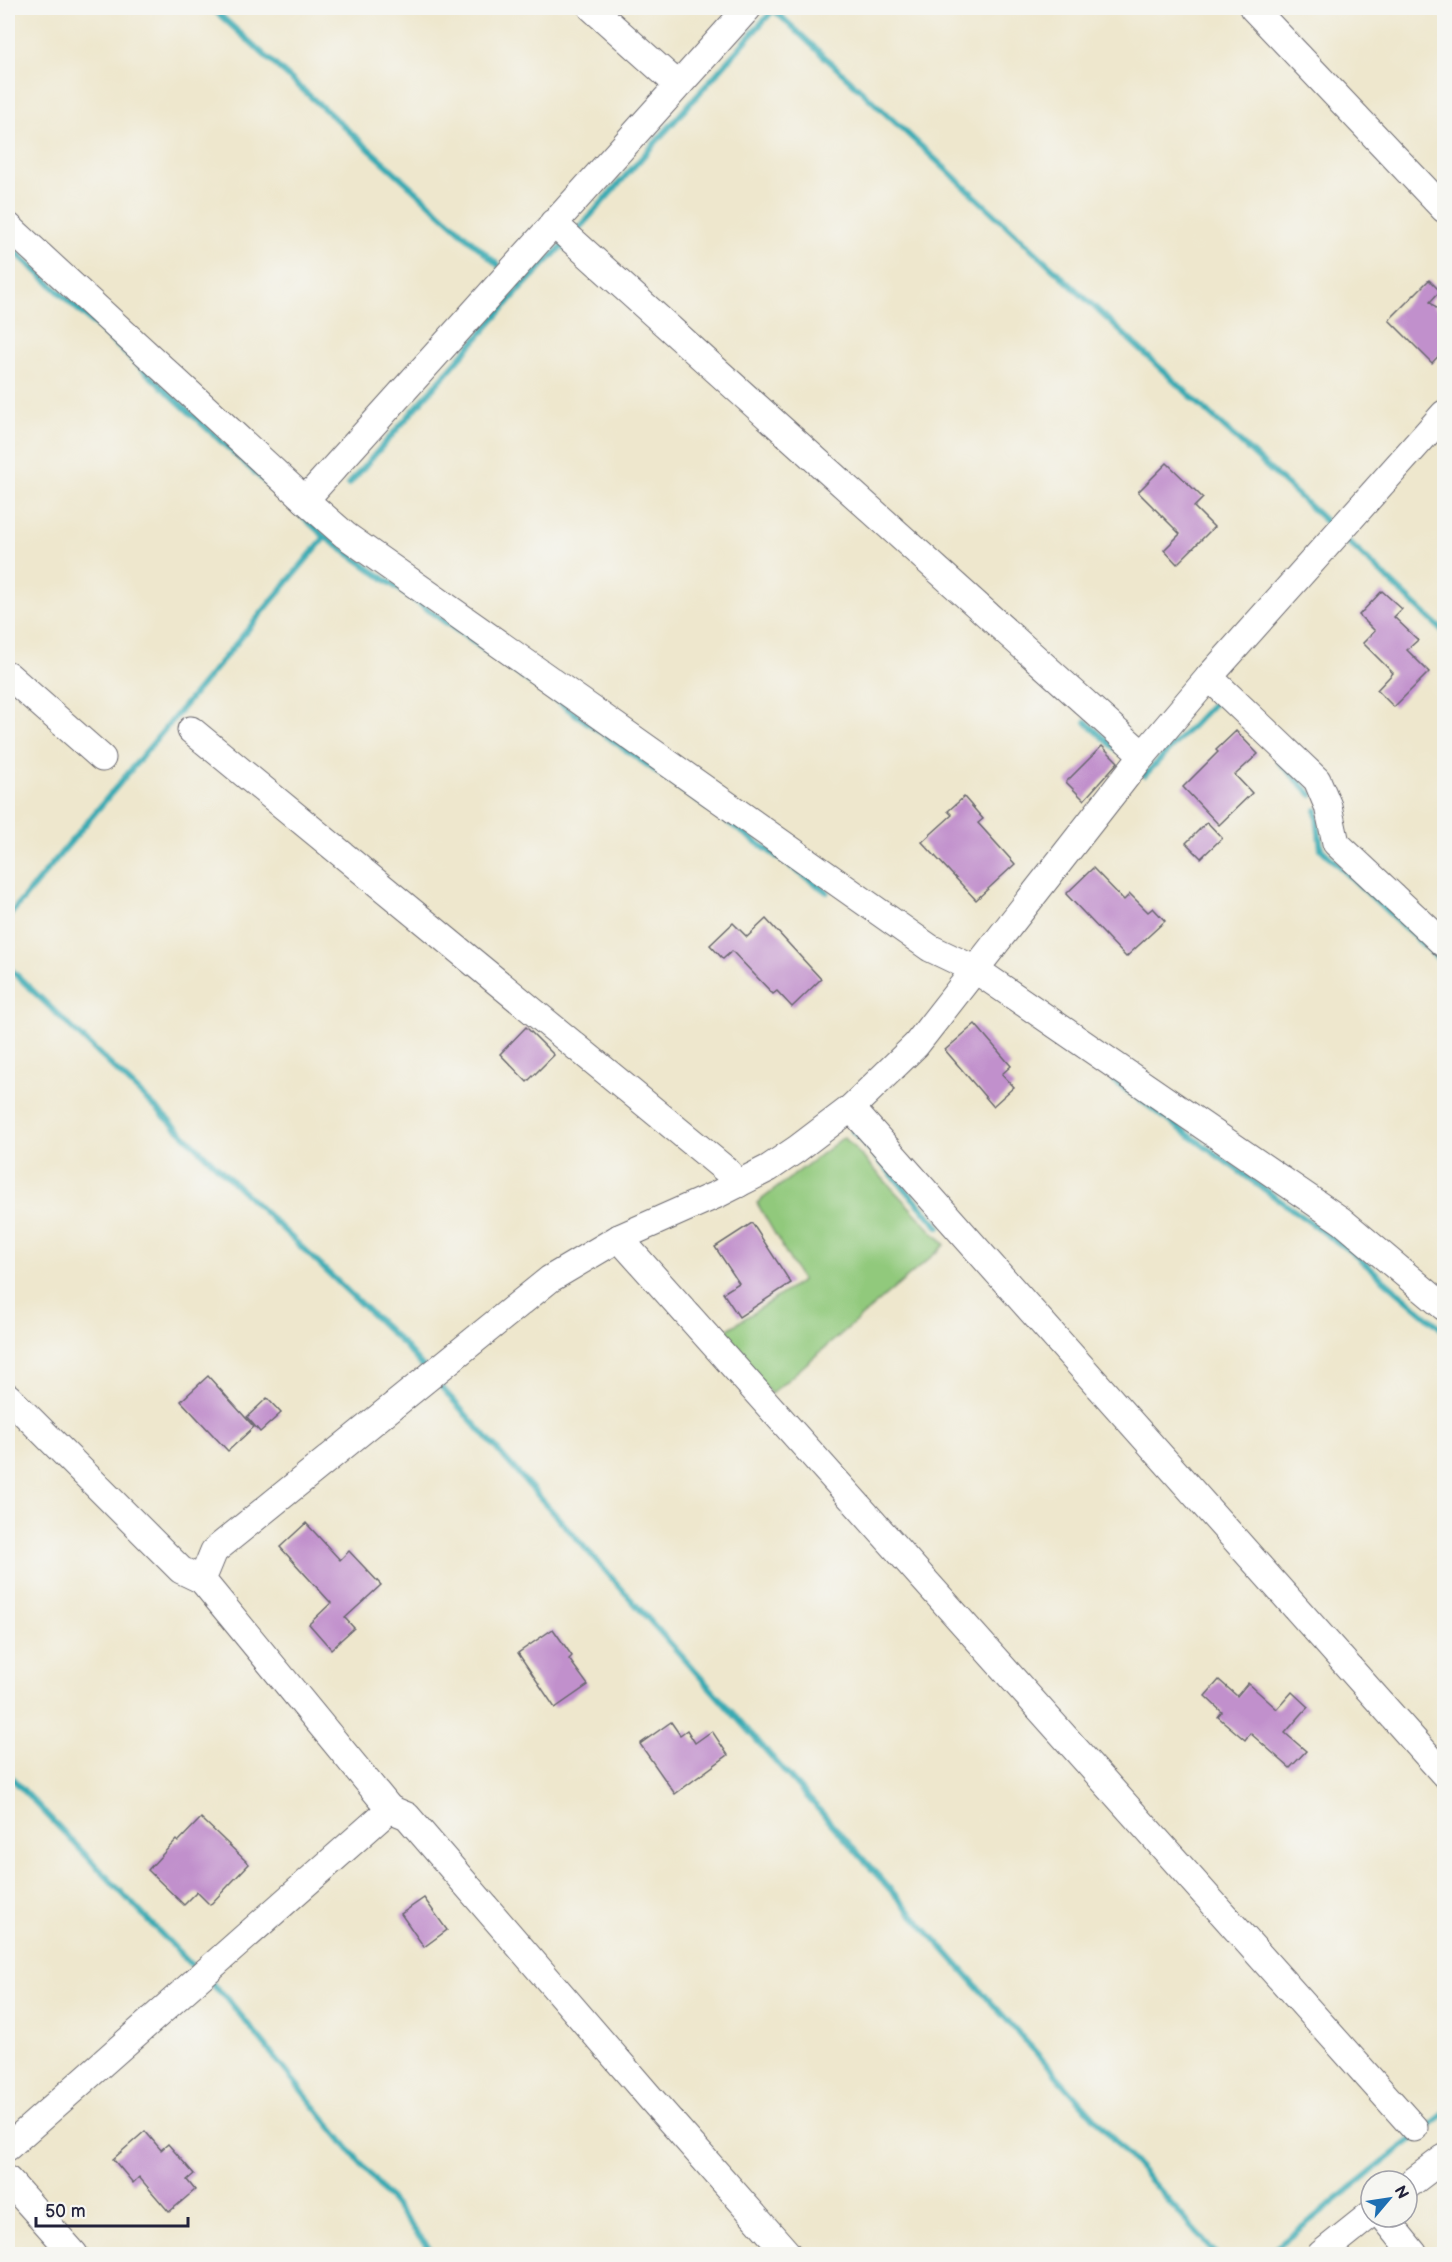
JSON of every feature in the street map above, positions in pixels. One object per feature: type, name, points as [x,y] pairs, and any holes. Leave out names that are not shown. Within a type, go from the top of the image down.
[{"type":"street","points":[[592,8],[676,84]]},
{"type":"street","points":[[305,500],[564,233],[676,84],[748,8]]},
{"type":"street","points":[[1253,8],[1444,209]]},
{"type":"street","points":[[8,226],[345,535],[970,977],[1342,1221],[1444,1307]]},
{"type":"street","points":[[564,233],[1137,763]]},
{"type":"street","points":[[202,1580],[214,1551],[550,1280],[619,1238],[769,1168],[851,1108],[916,1045],[1137,763],[1209,677],[1444,414]]},
{"type":"street","points":[[8,675],[102,758]]},
{"type":"street","points":[[1209,677],[1317,780],[1328,806],[1336,843],[1444,944]]},
{"type":"street","points":[[191,730],[726,1170],[738,1184]]},
{"type":"street","points":[[851,1108],[1444,1774]]},
{"type":"street","points":[[619,1238],[1414,2128]]},
{"type":"street","points":[[8,1397],[181,1570],[202,1580],[390,1809],[407,1816],[788,2254]]},
{"type":"street","points":[[8,2147],[390,1809]]},
{"type":"street","points":[[1419,2177],[1444,2158]]},
{"type":"street","points":[[8,2180],[74,2254]]},
{"type":"street","points":[[1321,2254],[1359,2224]]},
{"type":"street","points":[[1394,2229],[1414,2254]]},
{"type":"green space","points":[[844,1137],[945,1245],[771,1394],[719,1335],[802,1281],[757,1203]]},
{"type":"building","points":[[1429,280],[1440,291],[1430,302],[1444,316],[1444,350],[1432,363],[1389,320]]},
{"type":"building","points":[[1167,463],[1203,498],[1194,507],[1214,527],[1177,564],[1164,550],[1180,534],[1138,492]]},
{"type":"building","points":[[1382,591],[1402,609],[1394,617],[1418,640],[1407,650],[1429,672],[1394,707],[1377,690],[1393,673],[1363,643],[1375,631],[1359,615]]},
{"type":"building","points":[[1236,731],[1258,754],[1235,775],[1252,793],[1219,825],[1183,787]]},
{"type":"building","points":[[1102,746],[1118,762],[1084,800],[1066,782]]},
{"type":"building","points":[[964,797],[983,819],[978,823],[1015,864],[976,900],[922,842],[952,815],[948,811]]},
{"type":"building","points":[[1207,822],[1222,838],[1201,858],[1186,843]]},
{"type":"building","points":[[1093,868],[1124,900],[1130,894],[1148,912],[1153,908],[1165,921],[1126,957],[1066,894]]},
{"type":"building","points":[[766,919],[821,979],[792,1007],[777,991],[773,994],[732,951],[723,959],[710,945],[733,923],[747,937]]},
{"type":"building","points":[[975,1024],[1011,1066],[1002,1074],[1014,1087],[993,1106],[945,1050]]},
{"type":"building","points":[[526,1027],[554,1055],[527,1082],[500,1054]]},
{"type":"building","points":[[752,1223],[791,1283],[739,1317],[723,1293],[739,1283],[715,1247]]},
{"type":"building","points":[[208,1376],[254,1427],[228,1451],[181,1401]]},
{"type":"building","points":[[267,1398],[281,1413],[260,1432],[247,1417]]},
{"type":"building","points":[[306,1523],[340,1560],[349,1551],[381,1585],[345,1618],[354,1628],[331,1649],[309,1624],[331,1603],[280,1547]]},
{"type":"building","points":[[553,1629],[572,1656],[569,1659],[588,1685],[555,1708],[518,1653]]},
{"type":"building","points":[[1219,1680],[1237,1696],[1248,1683],[1277,1709],[1292,1692],[1308,1707],[1285,1733],[1306,1751],[1290,1768],[1250,1733],[1245,1740],[1218,1717],[1222,1712],[1205,1696]]},
{"type":"building","points":[[671,1722],[680,1735],[687,1730],[695,1743],[712,1731],[728,1755],[675,1794],[640,1744]]},
{"type":"building","points":[[201,1818],[249,1864],[210,1905],[197,1892],[184,1905],[148,1870],[176,1840],[178,1842]]},
{"type":"building","points":[[424,1898],[447,1930],[424,1947],[401,1914]]},
{"type":"building","points":[[145,2131],[161,2150],[168,2144],[194,2174],[187,2180],[195,2190],[169,2212],[139,2177],[133,2183],[113,2159]]},
{"type":"waterway","points":[[212,8],[498,265]]},
{"type":"waterway","points":[[574,234],[775,8]]},
{"type":"waterway","points":[[774,10],[1334,529]]},
{"type":"waterway","points":[[8,245],[325,537],[827,892]]},
{"type":"waterway","points":[[516,282],[522,287],[563,245],[566,248]]},
{"type":"waterway","points":[[349,484],[522,287]]},
{"type":"waterway","points":[[8,917],[325,537]]},
{"type":"waterway","points":[[1344,538],[1444,632]]},
{"type":"waterway","points":[[1139,770],[1145,775],[1216,701],[1220,704]]},
{"type":"waterway","points":[[1086,722],[1130,761]]},
{"type":"waterway","points":[[1279,762],[1312,795]]},
{"type":"waterway","points":[[1316,810],[1321,849],[1444,964]]},
{"type":"waterway","points":[[8,967],[404,1345],[426,1370]]},
{"type":"waterway","points":[[1114,1081],[1350,1251],[1444,1331]]},
{"type":"waterway","points":[[853,1131],[939,1227]]},
{"type":"waterway","points":[[435,1380],[1216,2254]]},
{"type":"waterway","points":[[8,1774],[196,1970]]},
{"type":"waterway","points":[[1436,1782],[1444,1791]]},
{"type":"waterway","points":[[206,1979],[225,1996],[434,2254]]},
{"type":"waterway","points":[[1268,2254],[1444,2114]]}]
